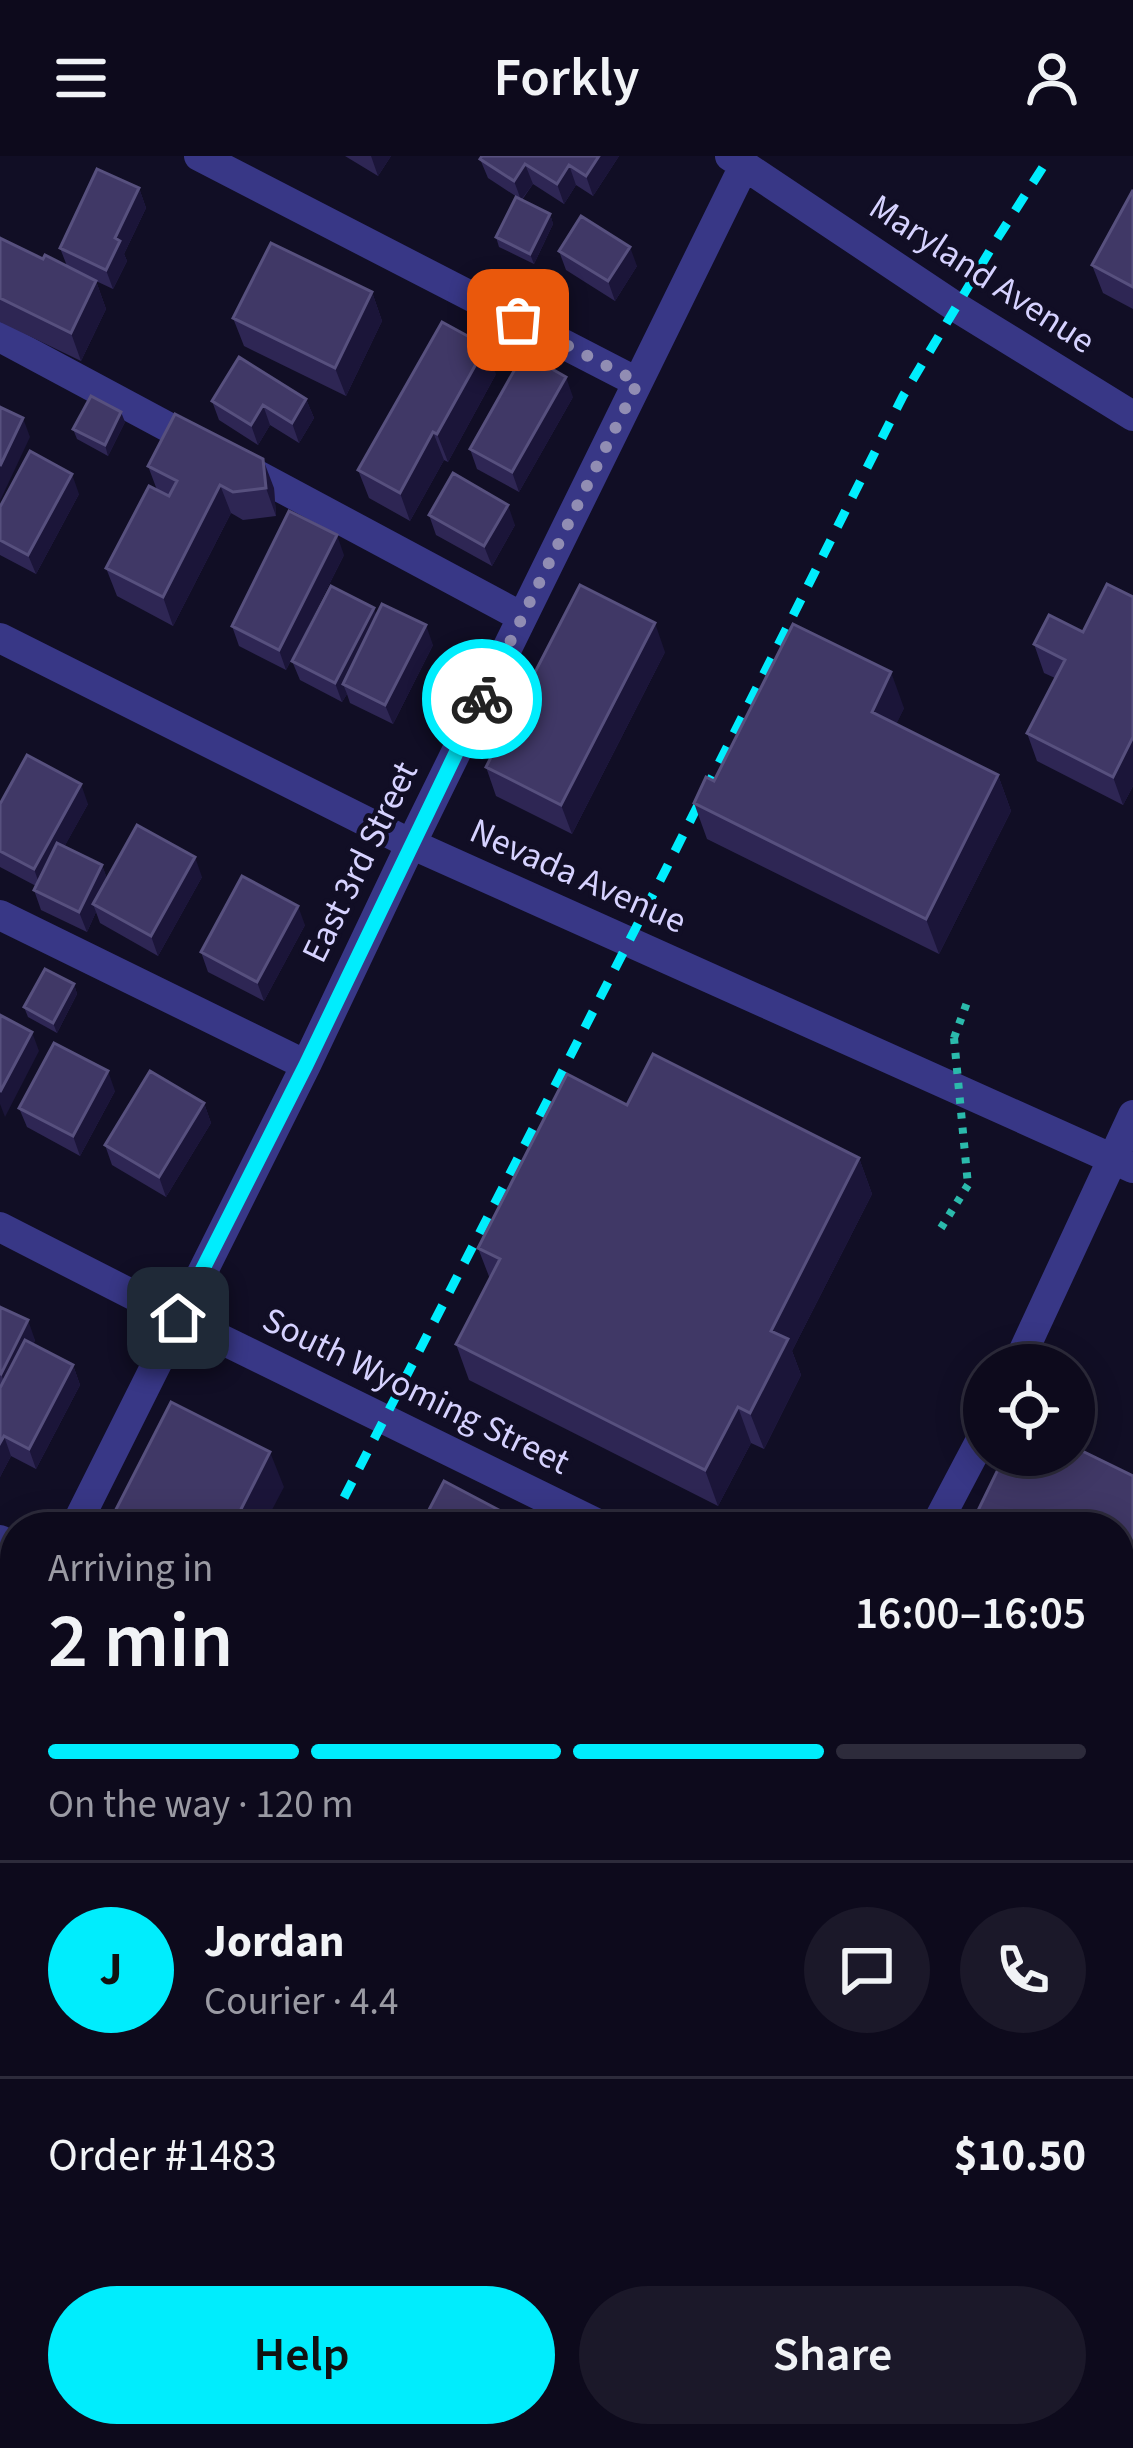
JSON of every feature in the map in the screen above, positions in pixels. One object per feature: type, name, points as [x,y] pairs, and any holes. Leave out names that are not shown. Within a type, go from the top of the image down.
[{"type":"street","points":[[199,156],[638,382]]},
{"type":"street","name":"East 3rd Street","points":[[82,1512],[638,382],[737,161]]},
{"type":"street","name":"Maryland Avenue","points":[[737,161],[956,307],[1133,416]]},
{"type":"street","points":[[0,337],[522,616]]},
{"type":"street","name":"Nevada Avenue","points":[[0,638],[410,844],[1123,1163]]},
{"type":"street","points":[[0,915],[306,1065]]},
{"type":"street","points":[[1028,1344],[1123,1163],[1133,1115]]},
{"type":"street","name":"South Wyoming Street","points":[[0,1228],[573,1512]]},
{"type":"street","points":[[943,1512],[963,1474]]},
{"type":"path","points":[[941,1228],[968,1185],[954,1037],[969,997]]},
{"type":"building","points":[[482,156],[599,156],[586,176],[569,165],[557,184],[525,164],[514,181]]},
{"type":"building","points":[[97,169],[139,188],[106,270],[60,248]]},
{"type":"building","points":[[1133,190],[1133,287],[1092,265]]},
{"type":"building","points":[[516,197],[550,214],[530,254],[496,237]]},
{"type":"building","points":[[581,216],[630,247],[608,281],[559,251]]},
{"type":"building","points":[[0,238],[96,281],[71,333],[0,298]]},
{"type":"building","points":[[271,243],[372,292],[335,368],[233,318]]},
{"type":"building","points":[[442,322],[486,346],[400,493],[358,470]]},
{"type":"building","points":[[524,353],[566,377],[512,472],[470,449]]},
{"type":"building","points":[[239,357],[306,399],[292,423],[263,405],[251,425],[212,401]]},
{"type":"building","points":[[91,396],[121,412],[105,445],[73,429]]},
{"type":"building","points":[[0,407],[23,418],[0,466]]},
{"type":"building","points":[[175,414],[263,459],[266,488],[233,492],[220,485],[163,597],[106,568],[149,486],[169,496],[177,481],[148,466]]},
{"type":"building","points":[[30,451],[72,474],[28,555],[0,540],[0,507]]},
{"type":"building","points":[[453,473],[508,505],[484,546],[429,515]]},
{"type":"building","points":[[289,511],[337,535],[279,650],[232,626]]},
{"type":"building","points":[[1107,584],[1133,597],[1133,737],[1113,777],[1027,733],[1065,660],[1034,644],[1049,615],[1083,632]]},
{"type":"building","points":[[580,585],[655,623],[561,805],[486,767]]},
{"type":"building","points":[[331,586],[374,608],[335,683],[292,661]]},
{"type":"building","points":[[382,604],[426,625],[385,705],[343,684]]},
{"type":"building","points":[[793,624],[891,672],[872,712],[998,775],[926,919],[694,803],[706,777],[714,781]]},
{"type":"building","points":[[27,755],[81,784],[34,869],[0,851],[0,804]]},
{"type":"building","points":[[137,825],[195,857],[151,936],[93,904]]},
{"type":"building","points":[[57,843],[102,865],[79,912],[34,890]]},
{"type":"building","points":[[242,876],[298,906],[257,982],[201,952]]},
{"type":"building","points":[[45,969],[74,984],[53,1023],[24,1007]]},
{"type":"building","points":[[0,1015],[32,1032],[0,1092]]},
{"type":"building","points":[[54,1043],[108,1071],[73,1136],[19,1108]]},
{"type":"building","points":[[653,1054],[859,1158],[771,1331],[788,1339],[750,1413],[738,1407],[705,1470],[456,1344],[500,1259],[478,1248],[567,1074],[627,1105]]},
{"type":"building","points":[[150,1071],[204,1103],[159,1177],[105,1145]]},
{"type":"building","points":[[0,1307],[28,1320],[1,1374],[0,1373]]},
{"type":"building","points":[[25,1340],[73,1365],[29,1449],[4,1436],[0,1443],[0,1388]]},
{"type":"building","points":[[171,1402],[270,1452],[240,1512],[115,1512]]},
{"type":"building","points":[[1095,1457],[1133,1476],[1133,1512],[977,1512],[995,1476],[1095,1476]]},
{"type":"building","points":[[444,1481],[503,1512],[428,1512]]},
{"type":"railway","points":[[337,1512],[903,396],[1050,156]]},
{"type":"way so far","points":[[482,699],[638,382],[518,320]]},
{"type":"route","points":[[178,1318],[482,699]]}]
